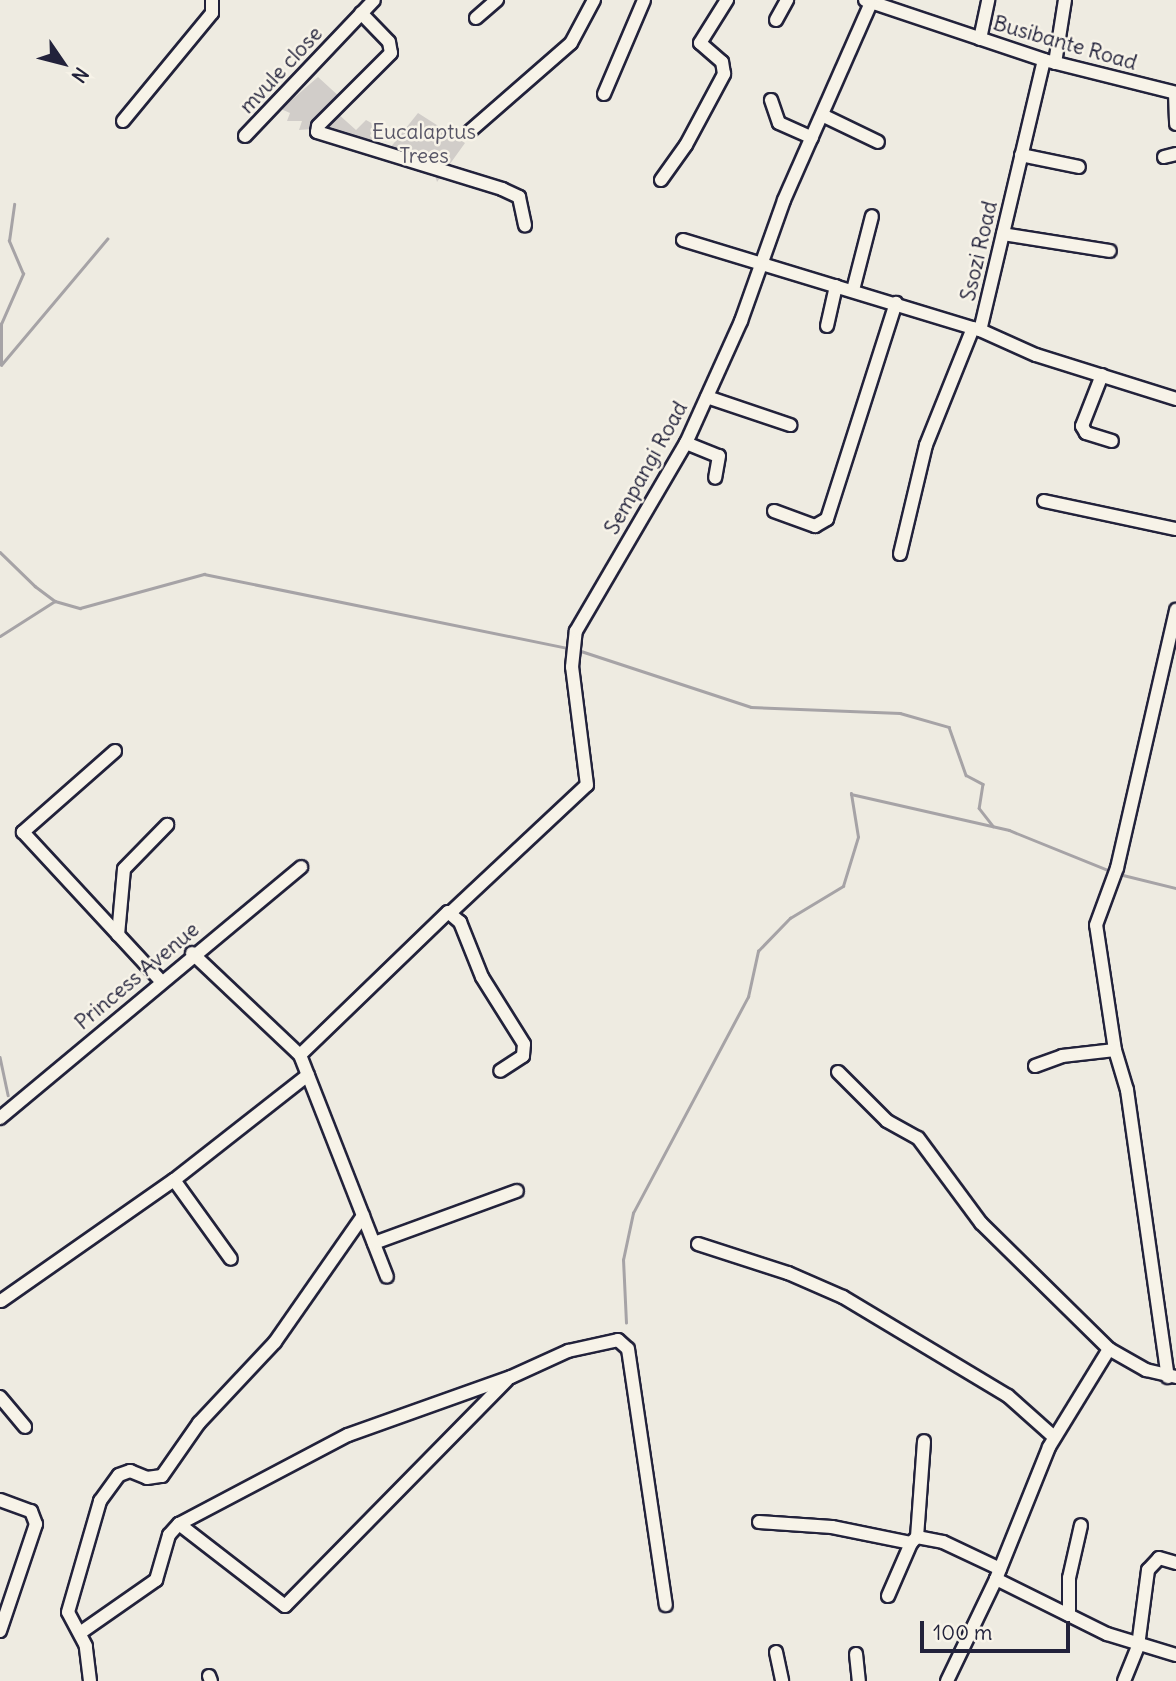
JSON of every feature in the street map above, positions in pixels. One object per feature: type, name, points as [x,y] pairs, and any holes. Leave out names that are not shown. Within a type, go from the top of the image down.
[{"type":"street","points":[[123,121],[212,13],[212,0]]},
{"type":"street","name":"mvule close","points":[[245,136],[374,0]]},
{"type":"street","points":[[476,18],[497,0]]},
{"type":"street","points":[[469,132],[571,43],[594,0]]},
{"type":"street","points":[[604,94],[644,0]]},
{"type":"street","points":[[661,180],[686,145],[724,74],[724,65],[701,43],[727,0]]},
{"type":"street","points":[[776,20],[787,0]]},
{"type":"street","points":[[980,39],[988,0]]},
{"type":"street","name":"Ssozi Road","points":[[1065,0],[976,329],[1036,355],[1176,399]]},
{"type":"street","name":"Busibante Road","points":[[873,2],[1050,62],[1175,93]]},
{"type":"street","name":"Sempangi Road","points":[[450,913],[587,785],[572,667],[576,632],[686,443],[741,321],[760,264],[812,138],[873,2]]},
{"type":"street","points":[[361,13],[389,42],[391,53],[318,126],[317,132],[502,189],[519,197],[525,225]]},
{"type":"street","points":[[1175,93],[1176,124]]},
{"type":"street","points":[[771,100],[779,122],[812,138]]},
{"type":"street","points":[[822,115],[878,142]]},
{"type":"street","points":[[1021,155],[1079,167]]},
{"type":"street","points":[[853,290],[872,216]]},
{"type":"street","points":[[1003,234],[1110,251]]},
{"type":"street","points":[[683,240],[976,329],[926,445],[900,554]]},
{"type":"street","points":[[827,326],[836,285]]},
{"type":"street","points":[[774,511],[815,526],[827,519],[896,303]]},
{"type":"street","points":[[1101,374],[1082,426],[1086,433],[1112,441]]},
{"type":"street","points":[[707,397],[790,425]]},
{"type":"street","points":[[686,443],[719,456],[715,478]]},
{"type":"street","points":[[1044,500],[1176,529]]},
{"type":"street","points":[[1172,1377],[1127,1090],[1115,1050],[1096,925],[1117,868],[1176,610]]},
{"type":"street","points":[[115,751],[23,832],[160,980]]},
{"type":"street","points":[[118,934],[124,869],[167,825]]},
{"type":"street","name":"Princess Avenue","points":[[0,1118],[192,953],[301,867]]},
{"type":"street","points":[[300,1055],[442,915],[450,913],[460,922],[490,992],[524,1044],[523,1056],[500,1071]]},
{"type":"street","points":[[192,953],[300,1055],[387,1277]]},
{"type":"street","points":[[1035,1066],[1081,1052],[1115,1050]]},
{"type":"street","points":[[838,1072],[887,1121],[918,1138],[981,1223],[1109,1349],[1172,1377]]},
{"type":"street","points":[[0,1308],[0,1301],[174,1180],[308,1075]]},
{"type":"street","points":[[174,1180],[231,1259]]},
{"type":"street","points":[[374,1243],[517,1191]]},
{"type":"street","points":[[90,1681],[90,1663],[80,1633],[68,1612],[100,1501],[119,1475],[130,1471],[147,1478],[162,1476],[199,1423],[275,1342],[363,1216]]},
{"type":"street","points":[[698,1244],[788,1273],[843,1297],[1008,1396],[1054,1437]]},
{"type":"street","points":[[80,1633],[156,1580],[169,1535],[179,1524],[348,1435],[603,1341],[618,1340],[628,1349],[666,1605]]},
{"type":"street","points":[[947,1681],[998,1574],[1054,1437],[1109,1349]]},
{"type":"street","points":[[179,1524],[285,1606],[511,1377]]},
{"type":"street","points":[[0,1397],[25,1427]]},
{"type":"street","points":[[888,1597],[914,1540],[924,1441]]},
{"type":"street","points":[[0,1500],[32,1511],[36,1524],[0,1631]]},
{"type":"street","points":[[759,1522],[832,1527],[966,1550],[998,1574],[1069,1615],[1138,1646],[1176,1655]]},
{"type":"street","points":[[1069,1615],[1069,1578],[1081,1525]]},
{"type":"street","points":[[1124,1681],[1138,1646],[1148,1570],[1159,1558],[1176,1563]]},
{"type":"street","points":[[776,1652],[782,1681]]},
{"type":"street","points":[[856,1654],[859,1681]]},
{"type":"green space","points":[[318,77],[342,99],[312,129],[299,130],[302,121],[287,121],[290,113],[281,109]]},
{"type":"green space","points":[[337,113],[356,130],[366,120],[375,125],[370,136],[381,145],[321,129]]},
{"type":"green space","name":"Eucalaptus Trees","points":[[418,113],[465,143],[437,182],[434,172],[386,153]]},
{"type":"waterway","points":[[1,365],[1,324],[23,274],[9,241],[14,204]]},
{"type":"waterway","points":[[1,365],[107,239]]},
{"type":"waterway","points":[[0,552],[35,586],[55,601],[80,608],[204,574],[571,649]]},
{"type":"waterway","points":[[0,636],[55,601]]},
{"type":"waterway","points":[[578,650],[751,707],[900,713],[949,727],[966,775],[983,784],[979,808],[993,826]]},
{"type":"waterway","points":[[626,1323],[623,1260],[633,1213],[748,997],[758,951],[790,918],[843,886],[858,837],[851,794],[1009,830],[1113,872]]},
{"type":"waterway","points":[[1119,874],[1176,888]]},
{"type":"waterway","points":[[0,1057],[8,1095]]}]
